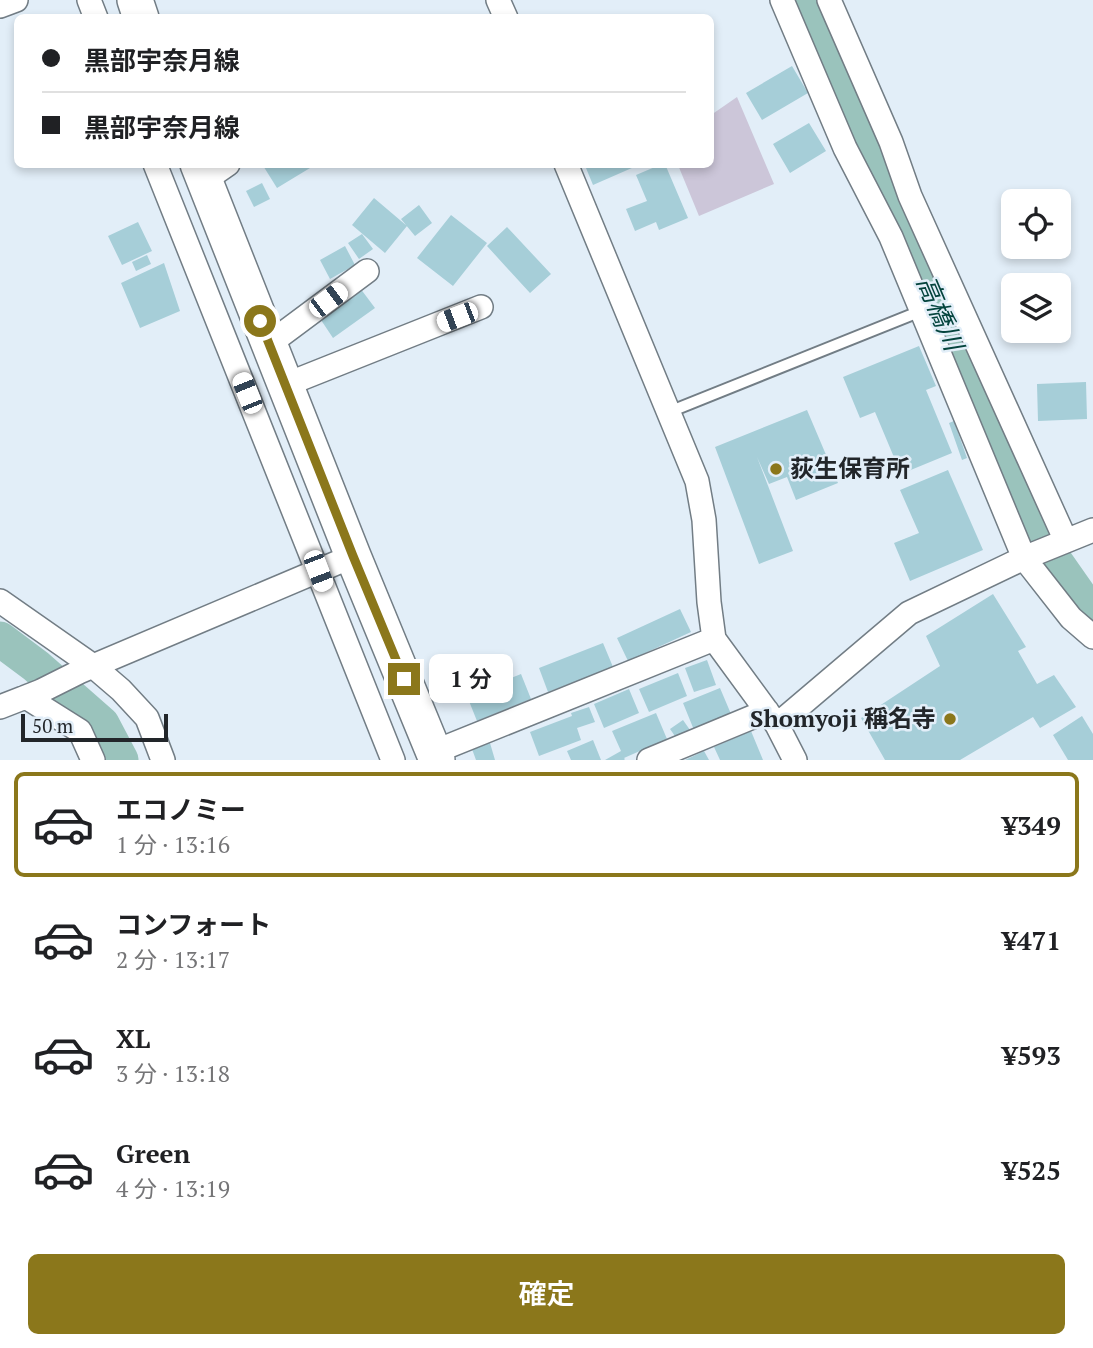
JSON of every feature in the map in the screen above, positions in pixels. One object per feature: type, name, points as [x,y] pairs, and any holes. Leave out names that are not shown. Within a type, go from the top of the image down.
[{"type":"main road","points":[[210,170],[269,344],[436,756]]},
{"type":"street","points":[[0,6],[16,0]]},
{"type":"street","points":[[782,0],[845,148],[891,237],[1024,558],[1071,618],[1093,637]]},
{"type":"street","points":[[829,0],[891,142],[910,196],[1066,541]]},
{"type":"street","points":[[157,168],[393,760]]},
{"type":"street","points":[[568,168],[697,481],[704,520],[714,639],[772,718],[794,760]]},
{"type":"street","points":[[269,344],[368,271]]},
{"type":"street","points":[[285,385],[481,307]]},
{"type":"street","points":[[649,760],[772,718],[909,613],[1024,558],[1093,530]]},
{"type":"street","points":[[0,707],[353,556]]},
{"type":"street","points":[[0,601],[86,669],[121,690],[147,718],[163,760]]},
{"type":"street","points":[[436,756],[714,639]]},
{"type":"street","points":[[34,694],[80,731],[93,760]]},
{"type":"lane","points":[[669,412],[921,311]]},
{"type":"shaded area","points":[[737,97],[774,184],[699,216],[679,168],[714,168],[714,113]]},
{"type":"building","points":[[792,66],[808,93],[762,120],[746,93]]},
{"type":"building","points":[[809,123],[826,151],[790,173],[773,144]]},
{"type":"building","points":[[264,168],[310,168],[277,188]]},
{"type":"building","points":[[586,168],[632,168],[593,185]]},
{"type":"building","points":[[653,168],[667,168],[688,218],[659,230],[656,222],[635,231],[626,209],[647,201],[636,175]]},
{"type":"building","points":[[262,183],[270,199],[254,207],[246,191]]},
{"type":"building","points":[[374,198],[407,226],[385,253],[352,225]]},
{"type":"building","points":[[419,205],[432,223],[415,236],[401,219]]},
{"type":"building","points":[[451,215],[487,243],[453,286],[417,258]]},
{"type":"building","points":[[138,222],[152,251],[122,265],[108,236]]},
{"type":"building","points":[[507,227],[551,274],[530,293],[487,246]]},
{"type":"building","points":[[362,234],[373,249],[359,259],[348,243]]},
{"type":"building","points":[[345,246],[355,265],[330,279],[320,260]]},
{"type":"building","points":[[147,255],[151,264],[136,271],[132,262]]},
{"type":"building","points":[[164,263],[180,311],[140,328],[121,283]]},
{"type":"building","points":[[360,288],[375,308],[333,338],[319,317]]},
{"type":"building","points":[[919,346],[936,386],[926,390],[952,453],[901,474],[875,412],[860,418],[843,377]]},
{"type":"building","points":[[1086,382],[1087,419],[1038,421],[1037,384]]},
{"type":"building","points":[[807,410],[838,483],[796,500],[787,477],[769,484],[757,457],[793,551],[759,564],[715,447]]},
{"type":"building","points":[[954,421],[967,458],[962,460],[949,423]]},
{"type":"building","points":[[948,470],[983,550],[910,581],[894,543],[919,533],[900,490]]},
{"type":"building","points":[[993,594],[1026,647],[1018,651],[1037,684],[1054,675],[1076,707],[1040,728],[1033,717],[960,760],[885,760],[861,718],[940,666],[926,636]]},
{"type":"building","points":[[680,609],[691,632],[628,661],[617,638]]},
{"type":"building","points":[[603,643],[613,667],[548,692],[539,668]]},
{"type":"building","points":[[707,660],[716,685],[694,692],[685,668]]},
{"type":"building","points":[[678,673],[687,696],[649,712],[639,689]]},
{"type":"building","points":[[521,674],[531,699],[477,721],[467,696]]},
{"type":"building","points":[[720,688],[731,714],[694,730],[683,703]]},
{"type":"building","points":[[629,689],[639,713],[604,728],[594,704]]},
{"type":"building","points":[[589,707],[595,722],[577,728],[581,740],[539,756],[530,732]]},
{"type":"building","points":[[656,713],[667,739],[624,760],[605,760],[621,751],[612,731]]},
{"type":"building","points":[[1082,716],[1093,734],[1093,760],[1068,760],[1053,735]]},
{"type":"building","points":[[683,720],[690,730],[677,739],[670,729]]},
{"type":"building","points":[[751,731],[763,760],[720,760],[714,747]]},
{"type":"building","points":[[593,740],[601,760],[571,760],[567,751]]},
{"type":"building","points":[[490,743],[495,760],[476,760],[472,749]]},
{"type":"building","points":[[704,751],[709,760],[685,760]]},
{"type":"waterway","name":"高橋川","points":[[806,0],[1030,525],[1093,615]]},
{"type":"waterway","points":[[0,639],[36,666],[102,724],[121,760]]},
{"type":"place","name":"荻生保育所","points":[[776,469]]},
{"type":"place","name":"Shomyoji 稱名寺","points":[[950,719]]},
{"type":"route","points":[[260,321],[404,679]]}]
